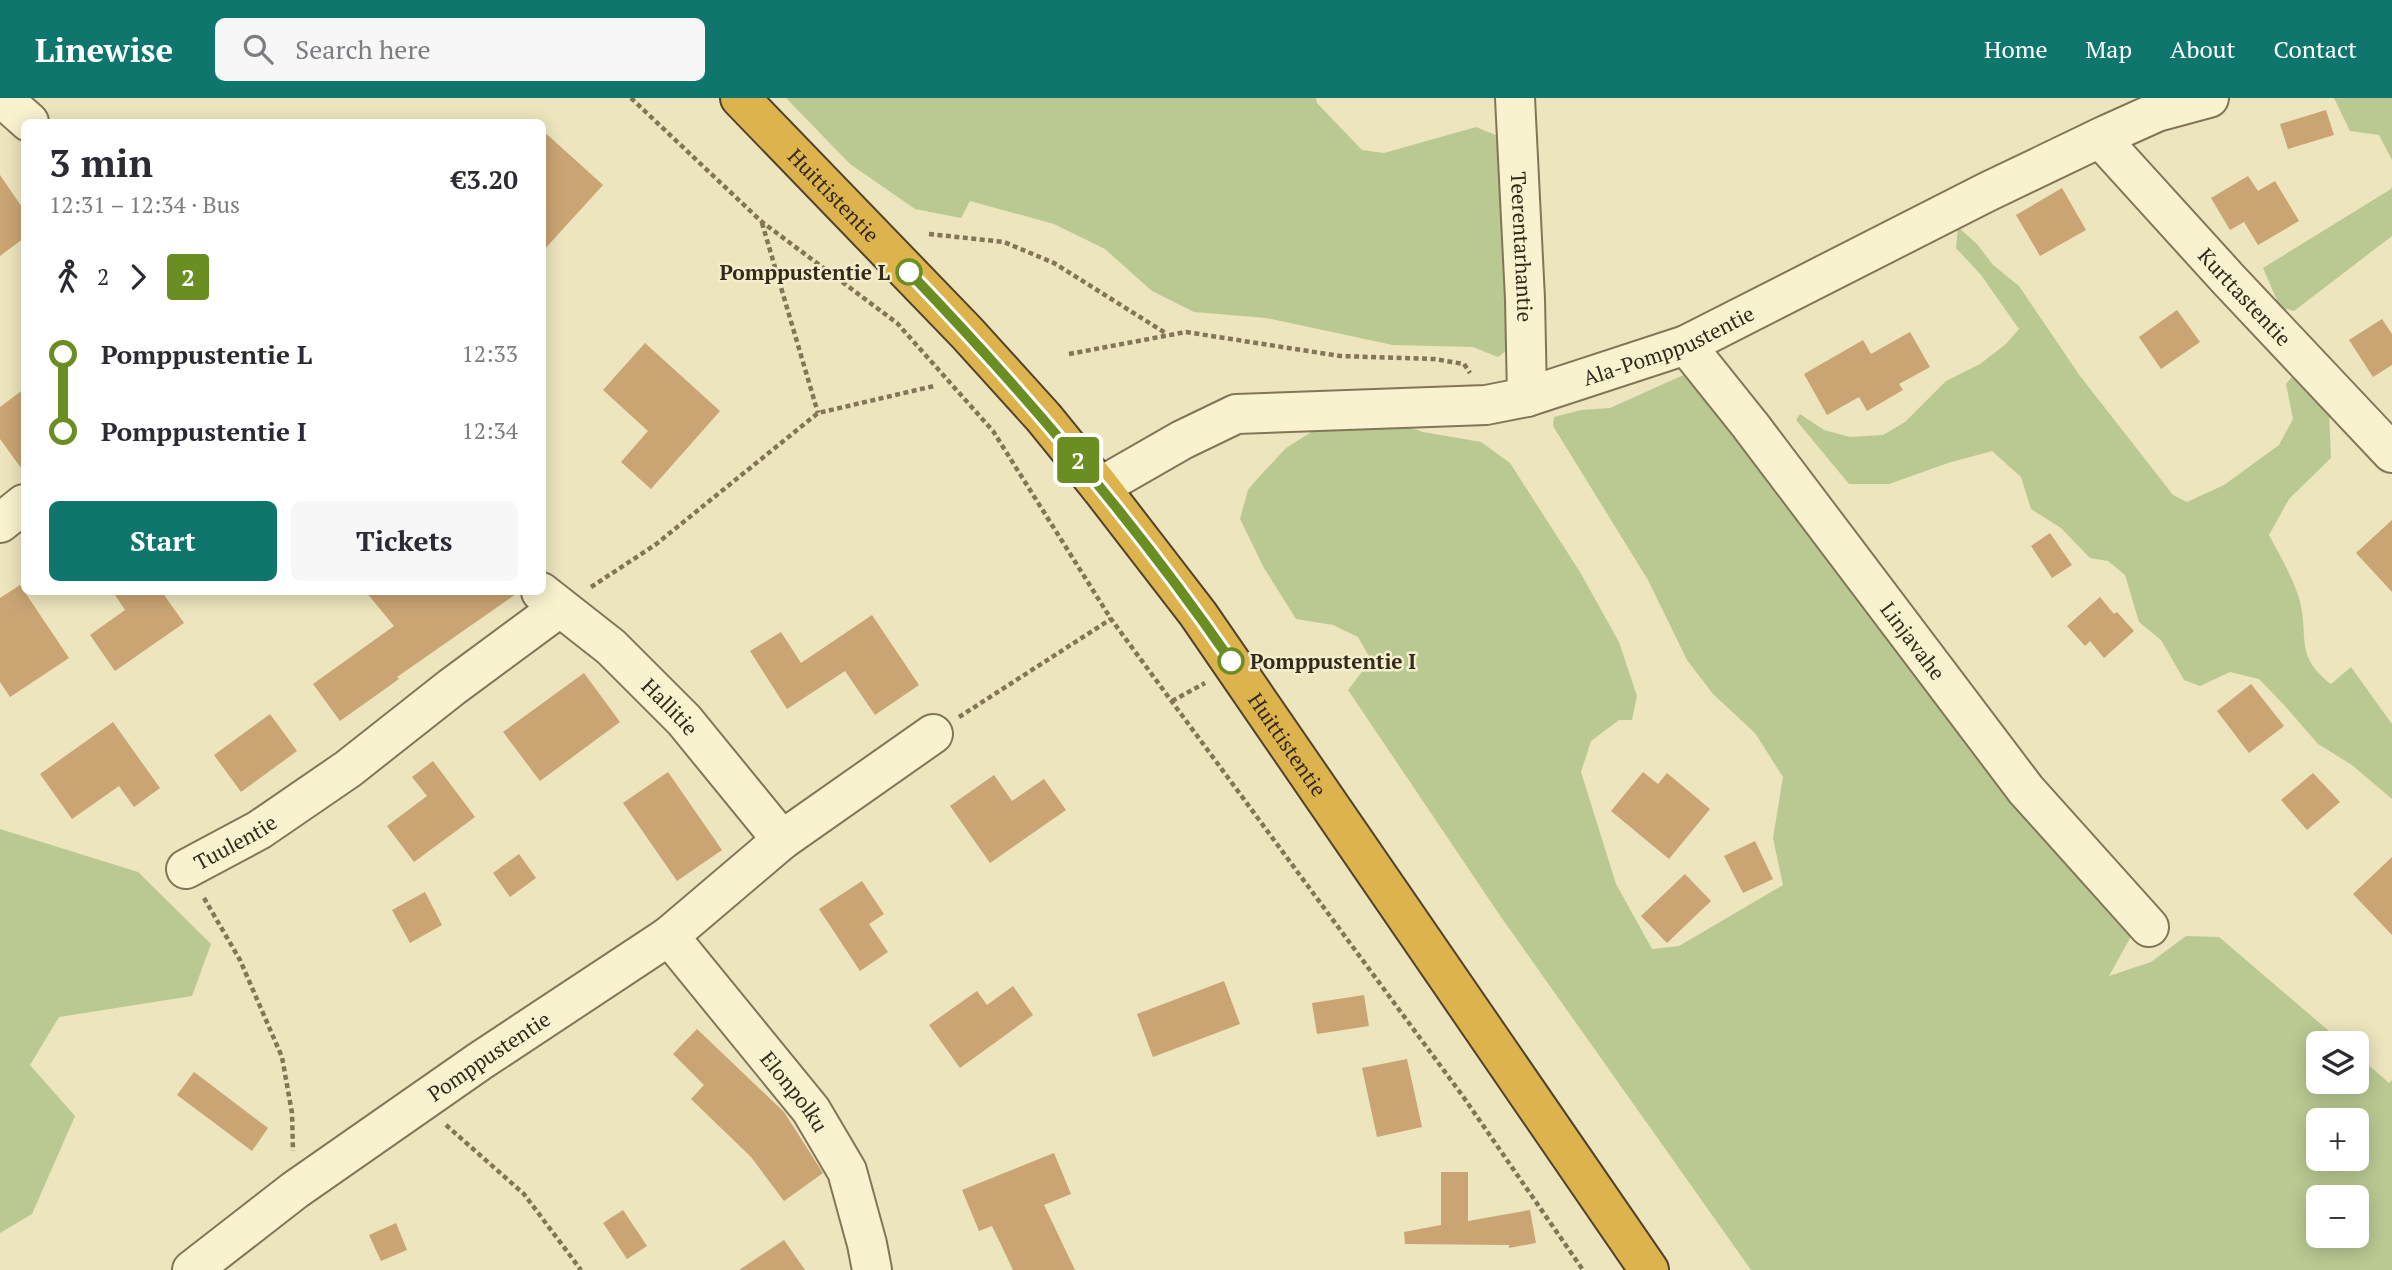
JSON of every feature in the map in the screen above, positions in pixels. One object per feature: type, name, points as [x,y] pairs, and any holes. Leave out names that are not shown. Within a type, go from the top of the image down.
[{"type":"highway","name":"Huittistentie","points":[[740,98],[967,333],[1044,418],[1100,487],[1198,614],[1649,1270]]},
{"type":"street","points":[[2,98],[26,119]]},
{"type":"street","name":"Teerentarhantie","points":[[1515,98],[1527,397]]},
{"type":"street","name":"Ala-Pomppustentie","points":[[1100,487],[1182,440],[1236,414],[1486,405],[1527,397],[1686,345],[1987,192],[2100,138],[2157,112],[2209,98]]},
{"type":"street","name":"Kurttastentie","points":[[2100,138],[2392,453]]},
{"type":"street","name":"Linjavahe","points":[[1686,345],[1750,425],[2026,790],[2149,927]]},
{"type":"street","points":[[0,523],[21,506]]},
{"type":"street","name":"Hallitie","points":[[550,600],[611,647],[684,720],[782,840]]},
{"type":"street","name":"Tuulentie","points":[[186,869],[259,830],[348,769],[452,687],[550,600]]},
{"type":"street","name":"Pomppustentie","points":[[192,1270],[295,1190],[669,936],[782,840],[933,734]]},
{"type":"street","name":"Elonpolku","points":[[669,936],[811,1110],[848,1171],[872,1270]]},
{"type":"path","points":[[631,98],[762,222],[897,323],[993,431],[1111,620],[1462,1095],[1583,1270]]},
{"type":"path","points":[[762,222],[818,413]]},
{"type":"path","points":[[929,234],[1004,242],[1054,263],[1168,334]]},
{"type":"path","points":[[1069,354],[1186,332],[1340,356],[1434,359],[1464,364],[1478,385],[1486,405]]},
{"type":"path","points":[[550,600],[655,545],[818,413],[934,386]]},
{"type":"path","points":[[933,734],[1111,620]]},
{"type":"path","name":"Tuulentie","points":[[186,869],[240,960],[282,1057],[292,1113],[295,1190]]},
{"type":"path","points":[[420,1103],[524,1194],[580,1270]]},
{"type":"green space","points":[[786,98],[1316,98],[1317,103],[1362,150],[1384,153],[1476,127],[1498,136],[1508,324],[1506,351],[1498,357],[1473,347],[1393,345],[1266,318],[1194,312],[1152,291],[1105,249],[1054,224],[970,201],[961,218],[915,209],[850,164]]},
{"type":"green space","points":[[2334,98],[2392,98],[2392,160],[2379,135],[2350,131]]},
{"type":"green space","points":[[2392,187],[2392,236],[2294,311],[2280,307],[2263,268]]},
{"type":"green space","points":[[1958,227],[1977,244],[1993,265],[2019,286],[2080,376],[2173,495],[2187,502],[2224,485],[2279,445],[2293,419],[2286,384],[2296,372],[2329,410],[2331,458],[2289,499],[2269,535],[2298,595],[2305,643],[2311,663],[2331,684],[2351,667],[2392,724],[2392,799],[2352,765],[2318,744],[2259,679],[2230,672],[2200,686],[2184,680],[2161,640],[2139,622],[2125,575],[2108,561],[2090,558],[2061,528],[2031,509],[2021,477],[1992,451],[1889,484],[1849,484],[1796,420],[1800,414],[1824,430],[1850,437],[1883,435],[1905,422],[1946,381],[1980,364],[2006,344],[2019,329],[1981,275],[1956,248]]},
{"type":"green space","points":[[1688,373],[2134,931],[2109,976],[2151,962],[2186,936],[2219,937],[2329,1031],[2306,1031],[2306,1094],[2369,1094],[2369,1066],[2389,1083],[2392,1080],[2392,1270],[1751,1270],[1501,917],[1348,690],[1371,660],[1358,637],[1333,625],[1296,619],[1264,568],[1240,519],[1248,490],[1258,478],[1286,448],[1316,429],[1400,424],[1423,432],[1481,442],[1510,463],[1580,572],[1619,642],[1637,696],[1632,720],[1619,720],[1591,741],[1581,772],[1616,884],[1652,949],[1679,946],[1783,885],[1773,838],[1783,777],[1755,733],[1713,694],[1687,660],[1648,580],[1553,426],[1554,417],[1581,410],[1610,408]]},
{"type":"green space","points":[[0,829],[138,872],[211,944],[192,996],[59,1017],[30,1065],[75,1116],[32,1214],[0,1233]]},
{"type":"building","points":[[2326,110],[2334,135],[2288,149],[2280,124]]},
{"type":"building","points":[[546,134],[603,185],[546,248]]},
{"type":"building","points":[[0,175],[21,206],[21,240],[0,256]]},
{"type":"building","points":[[2248,176],[2258,191],[2275,181],[2299,221],[2258,245],[2244,222],[2230,230],[2211,198]]},
{"type":"building","points":[[2062,188],[2086,230],[2040,256],[2016,215]]},
{"type":"building","points":[[2177,310],[2200,342],[2161,369],[2139,337]]},
{"type":"building","points":[[2382,319],[2392,334],[2392,365],[2373,377],[2349,340]]},
{"type":"building","points":[[1910,332],[1930,367],[1899,384],[1903,390],[1867,411],[1859,397],[1827,415],[1804,374],[1863,340],[1871,354]]},
{"type":"building","points":[[645,343],[720,411],[651,489],[621,462],[648,431],[603,390]]},
{"type":"building","points":[[21,391],[21,468],[0,439],[0,407]]},
{"type":"building","points":[[2392,520],[2392,592],[2356,553]]},
{"type":"building","points":[[2050,533],[2072,565],[2052,578],[2031,546]]},
{"type":"building","points":[[20,585],[21,595],[27,595],[69,658],[10,697],[0,682],[0,598]]},
{"type":"building","points":[[115,595],[164,595],[184,623],[115,671],[90,635],[125,610]]},
{"type":"building","points":[[368,595],[515,595],[397,677],[399,679],[340,721],[313,684],[394,626]]},
{"type":"building","points":[[2100,597],[2114,614],[2117,612],[2134,631],[2104,658],[2090,641],[2085,646],[2067,626]]},
{"type":"building","points":[[872,615],[919,685],[875,715],[845,671],[787,709],[750,651],[781,632],[801,663]]},
{"type":"building","points":[[584,673],[620,722],[540,781],[503,732]]},
{"type":"building","points":[[2251,684],[2284,726],[2249,753],[2217,711]]},
{"type":"building","points":[[270,714],[297,751],[241,792],[214,755]]},
{"type":"building","points":[[113,722],[160,788],[134,807],[119,786],[72,819],[40,774]]},
{"type":"building","points":[[433,761],[475,817],[414,862],[387,826],[427,796],[412,777]]},
{"type":"building","points":[[668,772],[722,850],[677,881],[623,803]]},
{"type":"building","points":[[1643,772],[1658,784],[1667,773],[1710,809],[1669,859],[1611,811]]},
{"type":"building","points":[[2313,773],[2340,802],[2307,830],[2281,800]]},
{"type":"building","points":[[994,775],[1012,801],[1044,779],[1066,810],[990,863],[950,806]]},
{"type":"building","points":[[1755,841],[1773,879],[1743,893],[1724,856]]},
{"type":"building","points":[[519,854],[536,878],[510,897],[493,873]]},
{"type":"building","points":[[2392,857],[2392,935],[2353,894]]},
{"type":"building","points":[[1685,874],[1711,901],[1667,943],[1641,916]]},
{"type":"building","points":[[862,881],[884,914],[869,924],[888,952],[860,971],[819,909]]},
{"type":"building","points":[[425,892],[442,925],[410,943],[392,910]]},
{"type":"building","points":[[1224,981],[1240,1024],[1153,1057],[1137,1014]]},
{"type":"building","points":[[1013,986],[1033,1015],[960,1068],[929,1025],[977,991],[987,1005]]},
{"type":"building","points":[[1364,995],[1369,1026],[1317,1034],[1312,1003]]},
{"type":"building","points":[[697,1029],[784,1112],[823,1173],[784,1201],[751,1157],[691,1099],[704,1085],[673,1054]]},
{"type":"building","points":[[1407,1059],[1422,1127],[1377,1137],[1362,1068]]},
{"type":"building","points":[[194,1072],[268,1128],[252,1151],[177,1095]]},
{"type":"building","points":[[1054,1153],[1071,1194],[1044,1205],[1075,1270],[1013,1270],[992,1226],[979,1231],[962,1190]]},
{"type":"building","points":[[1441,1172],[1468,1172],[1468,1221],[1530,1210],[1536,1243],[1509,1248],[1509,1245],[1405,1244],[1404,1232],[1441,1225]]},
{"type":"building","points":[[623,1210],[647,1246],[627,1259],[603,1223]]},
{"type":"building","points":[[396,1223],[407,1250],[381,1261],[369,1235]]},
{"type":"building","points":[[784,1240],[805,1270],[739,1270]]},
{"type":"bus line","name":"2","points":[[909,272],[1044,418],[1182,592],[1231,661]]},
{"type":"place","name":"Pomppustentie L","points":[[909,272]]},
{"type":"place","name":"Pomppustentie I","points":[[1231,661]]}]
